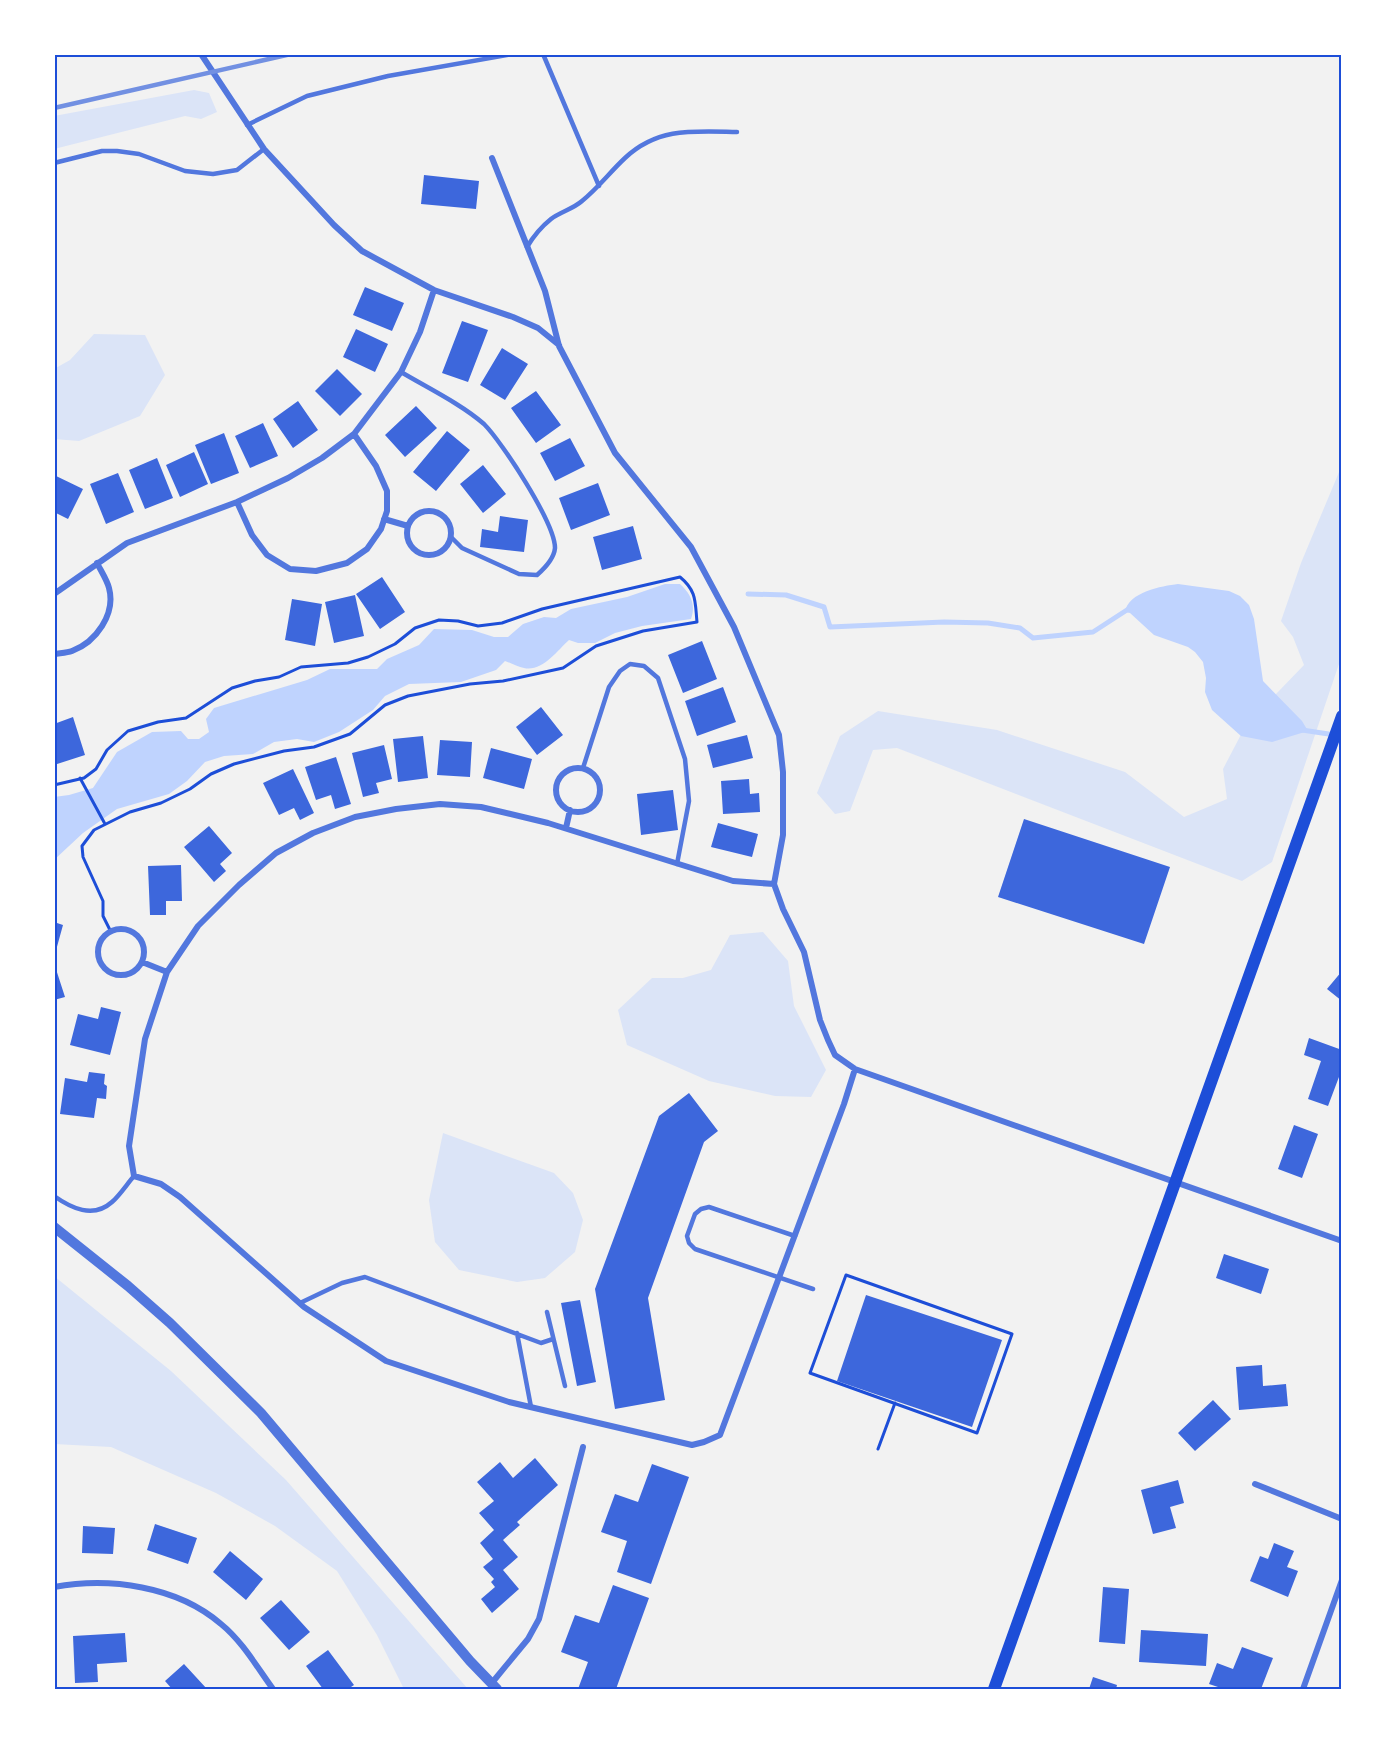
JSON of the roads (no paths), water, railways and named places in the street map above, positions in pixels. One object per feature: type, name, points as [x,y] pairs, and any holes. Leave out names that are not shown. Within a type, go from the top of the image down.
[{"type":"main road","points":[[994,1689],[1342,716]]},
{"type":"street","points":[[201,54],[264,149],[334,225],[362,251],[434,290],[538,328],[560,346]]},
{"type":"street","points":[[492,158],[545,291],[560,346],[615,453],[691,547],[734,627],[779,735],[783,772],[783,835],[774,884],[783,909],[804,952],[820,1020],[835,1055],[855,1069],[1342,1241]]},
{"type":"street","points":[[54,594],[127,543],[237,502],[288,478],[322,458],[354,434],[401,372],[420,332],[434,290]]},
{"type":"street","points":[[237,502],[252,535],[267,555],[290,569],[316,571],[347,563],[367,549],[381,529],[387,511],[387,490],[376,466],[354,434]]},
{"type":"street","points":[[435,512],[447,521],[451,537],[443,550],[437,554],[422,554],[410,545],[408,526],[418,514],[435,512]]},
{"type":"street","points":[[384,519],[408,526]]},
{"type":"street","points":[[54,654],[71,652],[87,643],[102,627],[110,611],[110,589],[98,563]]},
{"type":"street","points":[[583,768],[597,779],[600,794],[597,801],[585,811],[578,812],[563,806],[558,800],[556,785],[568,770],[583,768]]},
{"type":"street","points":[[774,884],[733,881],[566,828],[481,807],[440,804],[396,809],[356,817],[313,832],[276,853],[239,885],[198,926],[167,972],[145,1038],[129,1146],[134,1176],[160,1184],[180,1197],[300,1303],[386,1361],[509,1402],[692,1445],[704,1443],[720,1435],[855,1069]]},
{"type":"street","points":[[566,828],[570,810]]},
{"type":"street","points":[[127,930],[135,933],[144,946],[142,962],[133,972],[117,975],[104,968],[100,961],[98,953],[100,945],[111,932],[127,930]]},
{"type":"street","points":[[142,962],[167,972]]},
{"type":"street","points":[[54,1227],[170,1323],[255,1407],[470,1661],[494,1686],[528,1639],[539,1619],[583,1447]]},
{"type":"street","points":[[1255,1484],[1342,1519]]},
{"type":"street","points":[[1303,1689],[1342,1580]]},
{"type":"street","points":[[54,1587],[101,1583],[161,1592],[185,1600],[205,1611],[223,1625],[238,1641],[273,1689]]},
{"type":"lane","points":[[247,125],[307,96],[388,76],[513,54]]},
{"type":"lane","points":[[543,54],[599,186]]},
{"type":"lane","points":[[527,247],[533,237],[551,219],[580,203],[625,158],[653,138],[693,130],[737,132]]},
{"type":"lane","points":[[54,163],[102,152],[117,151],[139,154],[185,171],[213,174],[237,171],[264,149]]},
{"type":"lane","points":[[401,372],[464,410],[483,424],[499,441],[538,504],[550,529],[555,549],[548,565],[537,575],[519,574],[462,548],[451,537]]},
{"type":"lane","points":[[583,768],[609,687],[620,671],[630,664],[644,666],[658,678],[685,759],[689,801],[677,864]]},
{"type":"lane","points":[[54,1196],[65,1204],[84,1212],[101,1208],[111,1203],[134,1176]]},
{"type":"lane","points":[[795,1236],[709,1208],[701,1209],[695,1214],[687,1236],[689,1243],[695,1249],[813,1289]]},
{"type":"lane","points":[[300,1303],[342,1283],[365,1276],[541,1342],[554,1339]]},
{"type":"lane","points":[[547,1312],[565,1386]]},
{"type":"lane","points":[[517,1333],[531,1407]]},
{"type":"water","points":[[665,584],[680,584],[687,592],[693,604],[691,619],[642,626],[615,633],[595,643],[578,643],[569,640],[549,660],[537,667],[522,667],[505,661],[496,670],[461,682],[409,684],[385,696],[373,710],[339,732],[314,742],[297,739],[274,742],[253,754],[224,756],[205,762],[187,781],[169,794],[117,809],[83,833],[54,860],[54,797],[93,788],[117,752],[152,732],[181,731],[188,739],[199,739],[209,732],[206,719],[214,708],[307,680],[330,669],[377,669],[387,659],[419,645],[434,629],[472,630],[494,637],[508,637],[523,624],[544,617],[556,618],[571,609],[627,597]]},
{"type":"water","points":[[1178,584],[1229,591],[1240,596],[1249,605],[1254,619],[1263,681],[1302,721],[1308,731],[1272,742],[1241,736],[1212,710],[1205,692],[1206,678],[1203,662],[1195,652],[1188,647],[1154,635],[1130,613],[1125,612],[1127,605],[1139,595],[1155,588]]},
{"type":"waterway","points":[[748,594],[786,595],[824,607],[830,627],[944,622],[988,623],[1020,628],[1033,638],[1093,632],[1130,608]]},
{"type":"waterway","points":[[1302,730],[1342,736]]},
{"type":"railway","points":[[54,108],[291,54]]}]
